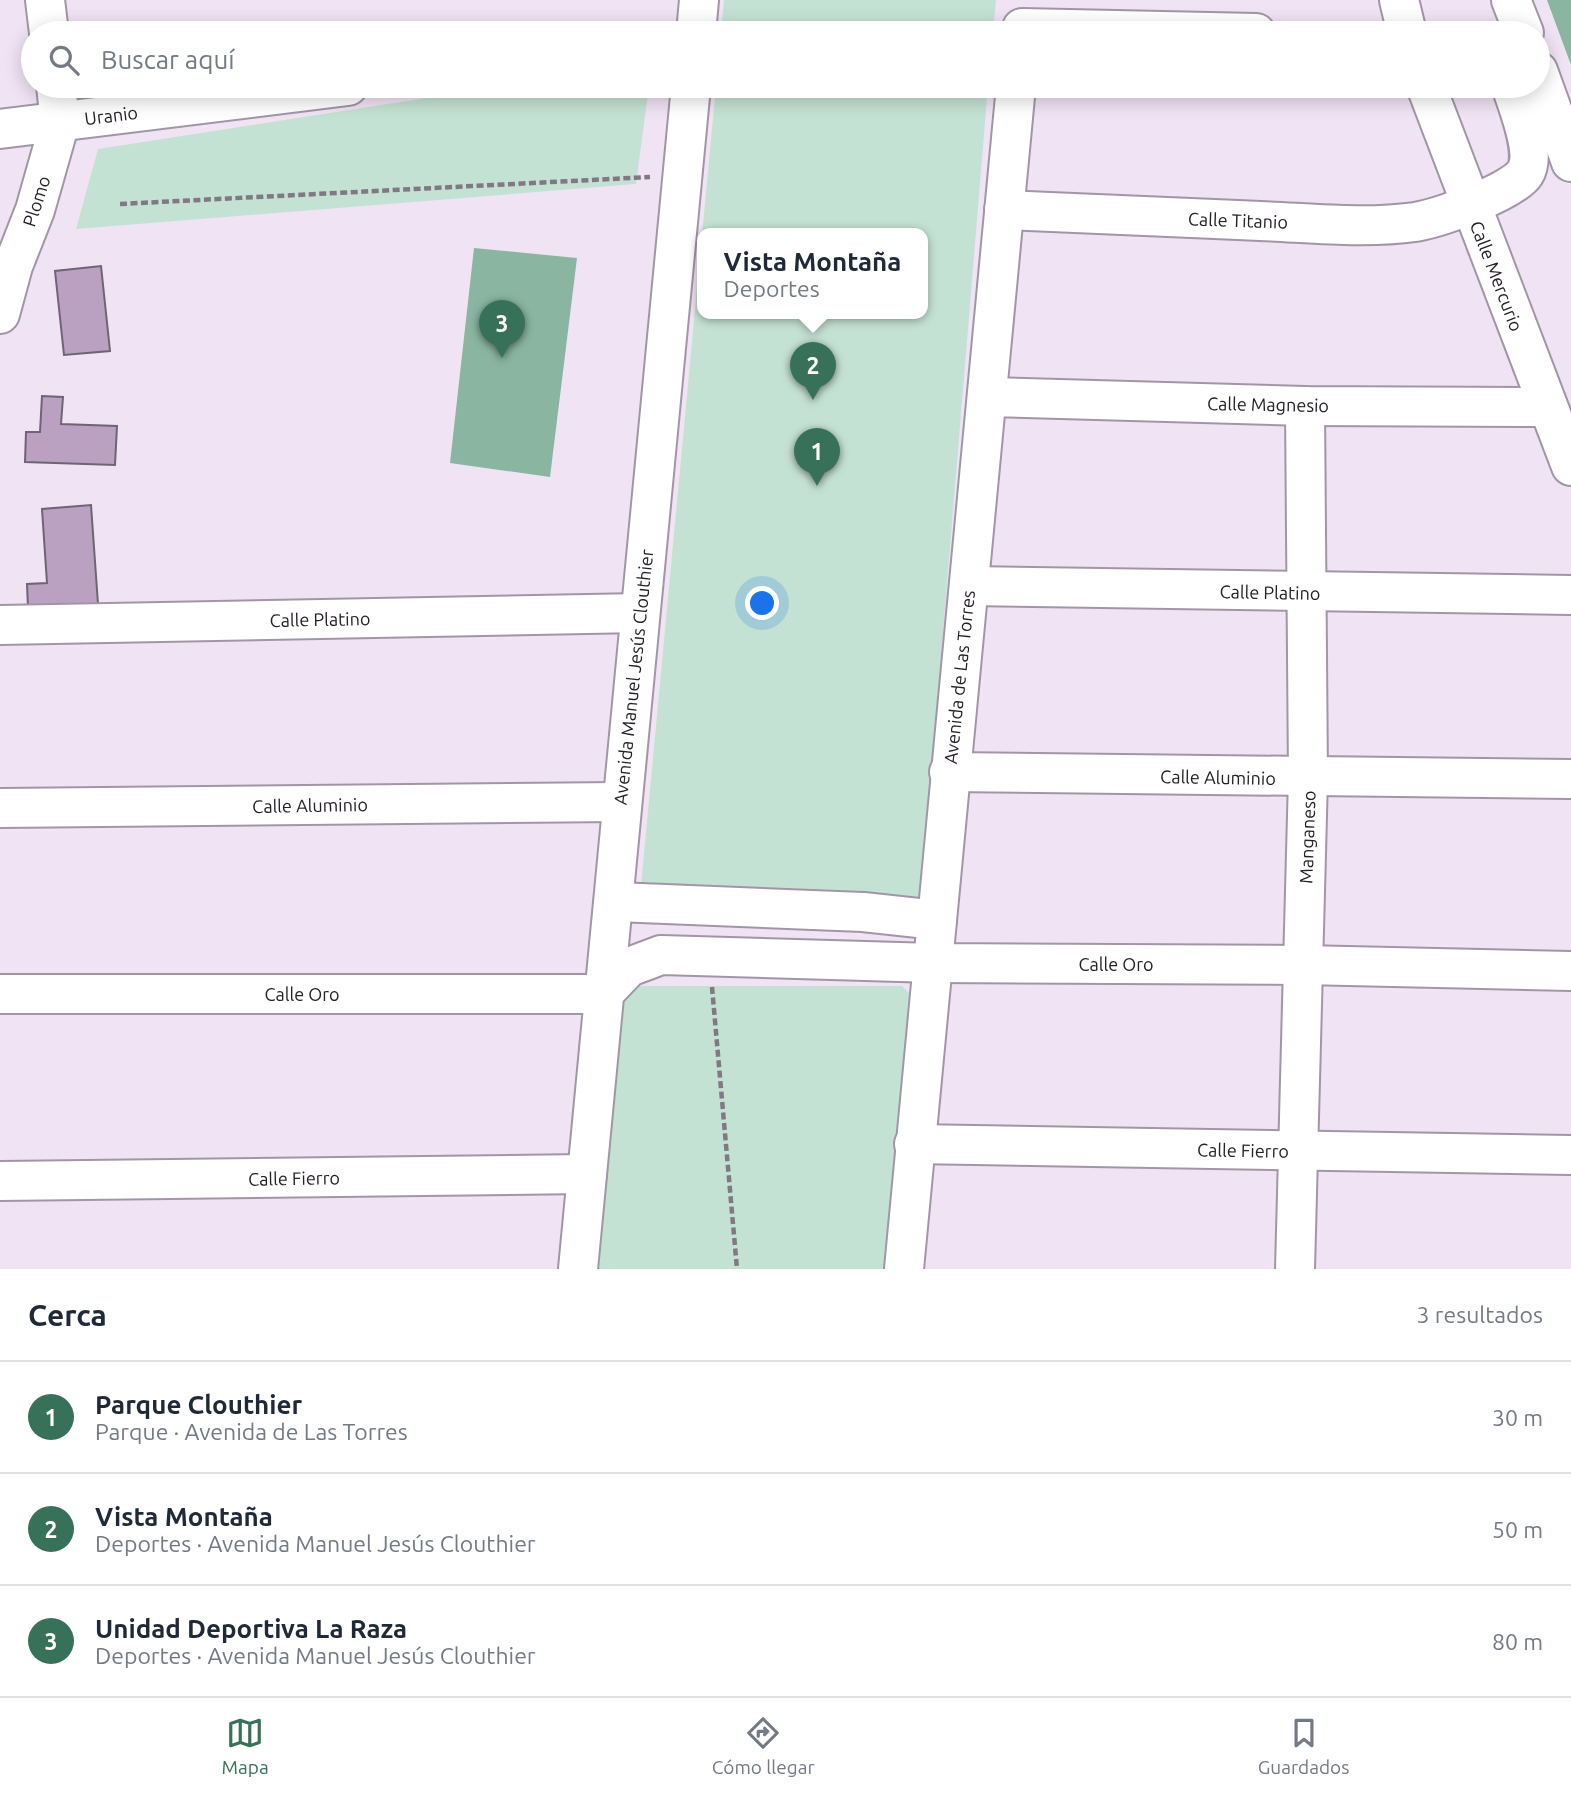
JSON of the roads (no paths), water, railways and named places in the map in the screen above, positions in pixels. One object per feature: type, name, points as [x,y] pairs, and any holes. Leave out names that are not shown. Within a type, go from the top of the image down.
[{"type":"street","points":[[45,0],[48,21]]},
{"type":"street","points":[[697,21],[699,0]]},
{"type":"street","points":[[1399,0],[1404,21]]},
{"type":"street","points":[[1502,0],[1502,21]]},
{"type":"street","points":[[1511,0],[1519,21]]},
{"type":"street","points":[[1023,20],[1041,21]]},
{"type":"street","name":"Uranio","points":[[0,130],[58,104],[155,98]]},
{"type":"street","name":"Avenida Manuel Jesús Clouthier","points":[[578,1269],[615,892],[620,802],[690,98]]},
{"type":"street","name":"Avenida de Las Torres","points":[[904,1269],[1015,98]]},
{"type":"street","name":"Calle Mercurio","points":[[1430,98],[1571,466]]},
{"type":"street","name":"Calle Titanio","points":[[1004,210],[1383,224],[1445,216],[1508,188],[1526,172],[1530,161],[1528,145],[1514,98]]},
{"type":"street","points":[[1548,98],[1571,162]]},
{"type":"street","name":"Plomo","points":[[0,314],[13,266],[35,211],[58,104]]},
{"type":"street","name":"Calle Magnesio","points":[[988,397],[1305,406],[1548,407]]},
{"type":"street","name":"Manganeso","points":[[1295,1269],[1308,778],[1304,593],[1305,406]]},
{"type":"street","name":"Calle Platino","points":[[969,586],[1571,595]]},
{"type":"street","name":"Calle Platino","points":[[0,625],[640,613]]},
{"type":"street","name":"Calle Aluminio","points":[[949,772],[1571,779]]},
{"type":"street","name":"Calle Aluminio","points":[[0,808],[620,802]]},
{"type":"street","points":[[661,955],[639,945],[627,934],[615,892],[937,920]]},
{"type":"street","points":[[603,993],[629,967],[661,955]]},
{"type":"street","name":"Calle Oro","points":[[661,955],[934,963],[1303,965],[1571,971]]},
{"type":"street","name":"Calle Oro","points":[[0,994],[603,993]]},
{"type":"street","name":"Calle Fierro","points":[[914,1144],[1571,1155]]},
{"type":"street","name":"Calle Fierro","points":[[0,1181],[587,1174]]},
{"type":"place","name":"Unidad Deportiva La Raza","points":[[502,358]]},
{"type":"place","name":"Vista Montaña","points":[[813,400]]},
{"type":"place","name":"Parque Clouthier","points":[[817,486]]}]
